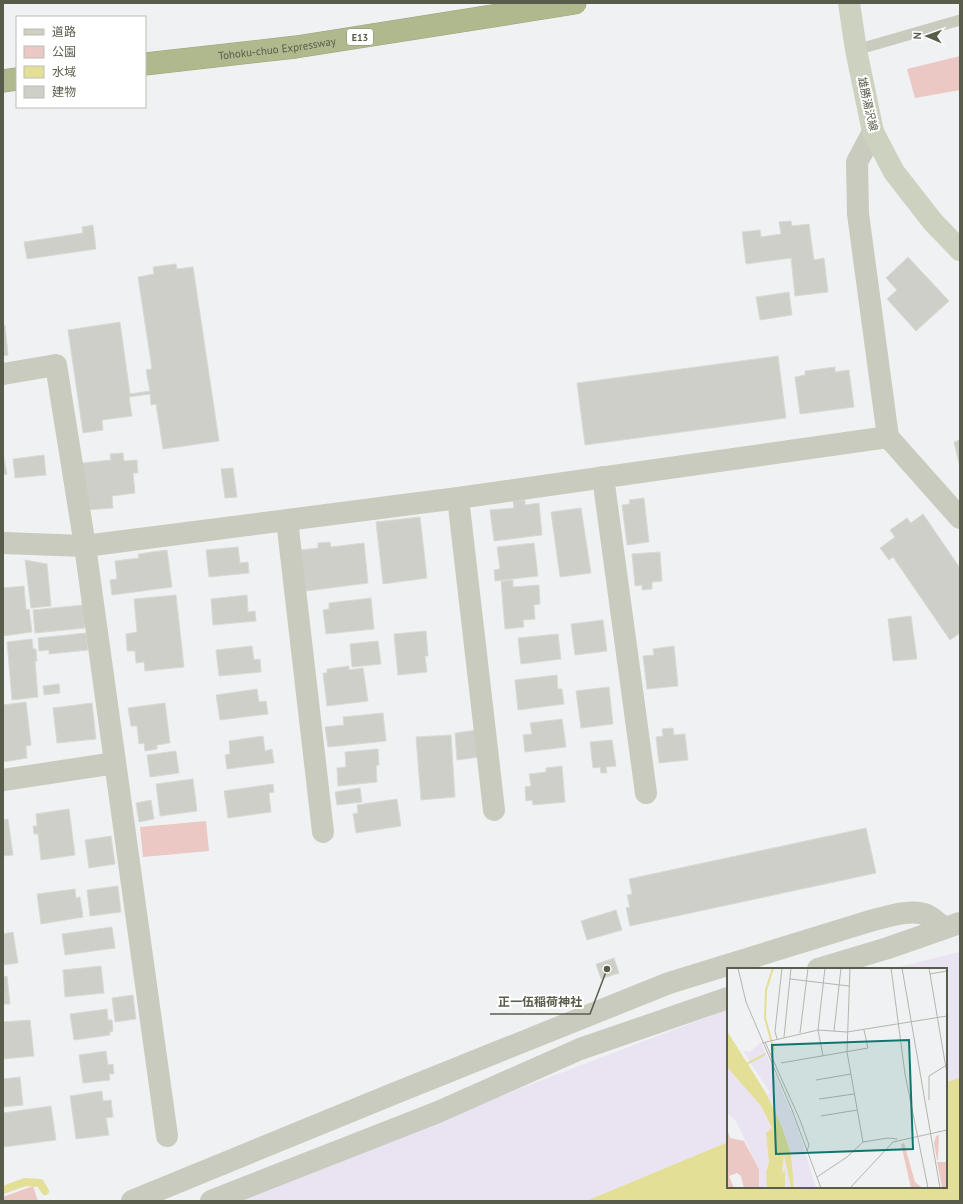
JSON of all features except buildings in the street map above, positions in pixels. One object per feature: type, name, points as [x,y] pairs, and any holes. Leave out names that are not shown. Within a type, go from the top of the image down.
[{"type":"highway","name":"Tohoku-chuo Expressway","points":[[146,64],[296,47],[575,3]]},
{"type":"highway","points":[[3,81],[16,79]]},
{"type":"main road","name":"雄勝湯沢線","points":[[849,3],[856,50],[873,132],[894,172],[933,222],[960,250]]},
{"type":"street","points":[[873,132],[857,162],[858,214],[888,437],[960,518]]},
{"type":"street","points":[[3,374],[56,365],[85,546],[167,1136]]},
{"type":"street","points":[[3,543],[85,546],[458,498],[888,437]]},
{"type":"street","points":[[603,477],[646,793]]},
{"type":"street","points":[[458,498],[494,810]]},
{"type":"street","points":[[287,520],[323,832]]},
{"type":"street","points":[[3,780],[116,763]]},
{"type":"street","points":[[132,1201],[669,983],[787,948],[870,921],[900,914],[917,913],[926,915],[953,926]]},
{"type":"street","points":[[821,968],[888,948],[953,926]]},
{"type":"street","points":[[211,1201],[438,1112],[580,1049],[727,998]]},
{"type":"lane","points":[[856,50],[960,20]]},
{"type":"green space","points":[[960,56],[960,90],[915,98],[907,69]]},
{"type":"green space","points":[[206,821],[209,851],[143,857],[140,827]]},
{"type":"green space","points":[[33,1186],[38,1201],[3,1201],[3,1197]]},
{"type":"sand","points":[[960,952],[960,1078],[947,1082],[947,968],[894,968]]},
{"type":"sand","points":[[727,1009],[727,1142],[586,1201],[234,1201],[428,1124]]},
{"type":"water","points":[[960,1078],[960,1201],[586,1201],[727,1142],[727,1188],[947,1188],[947,1082]]},
{"type":"waterway","points":[[3,1190],[25,1182],[40,1183],[45,1191]]},
{"type":"place","name":"正一伍稲荷神社","points":[[607,969]]}]
